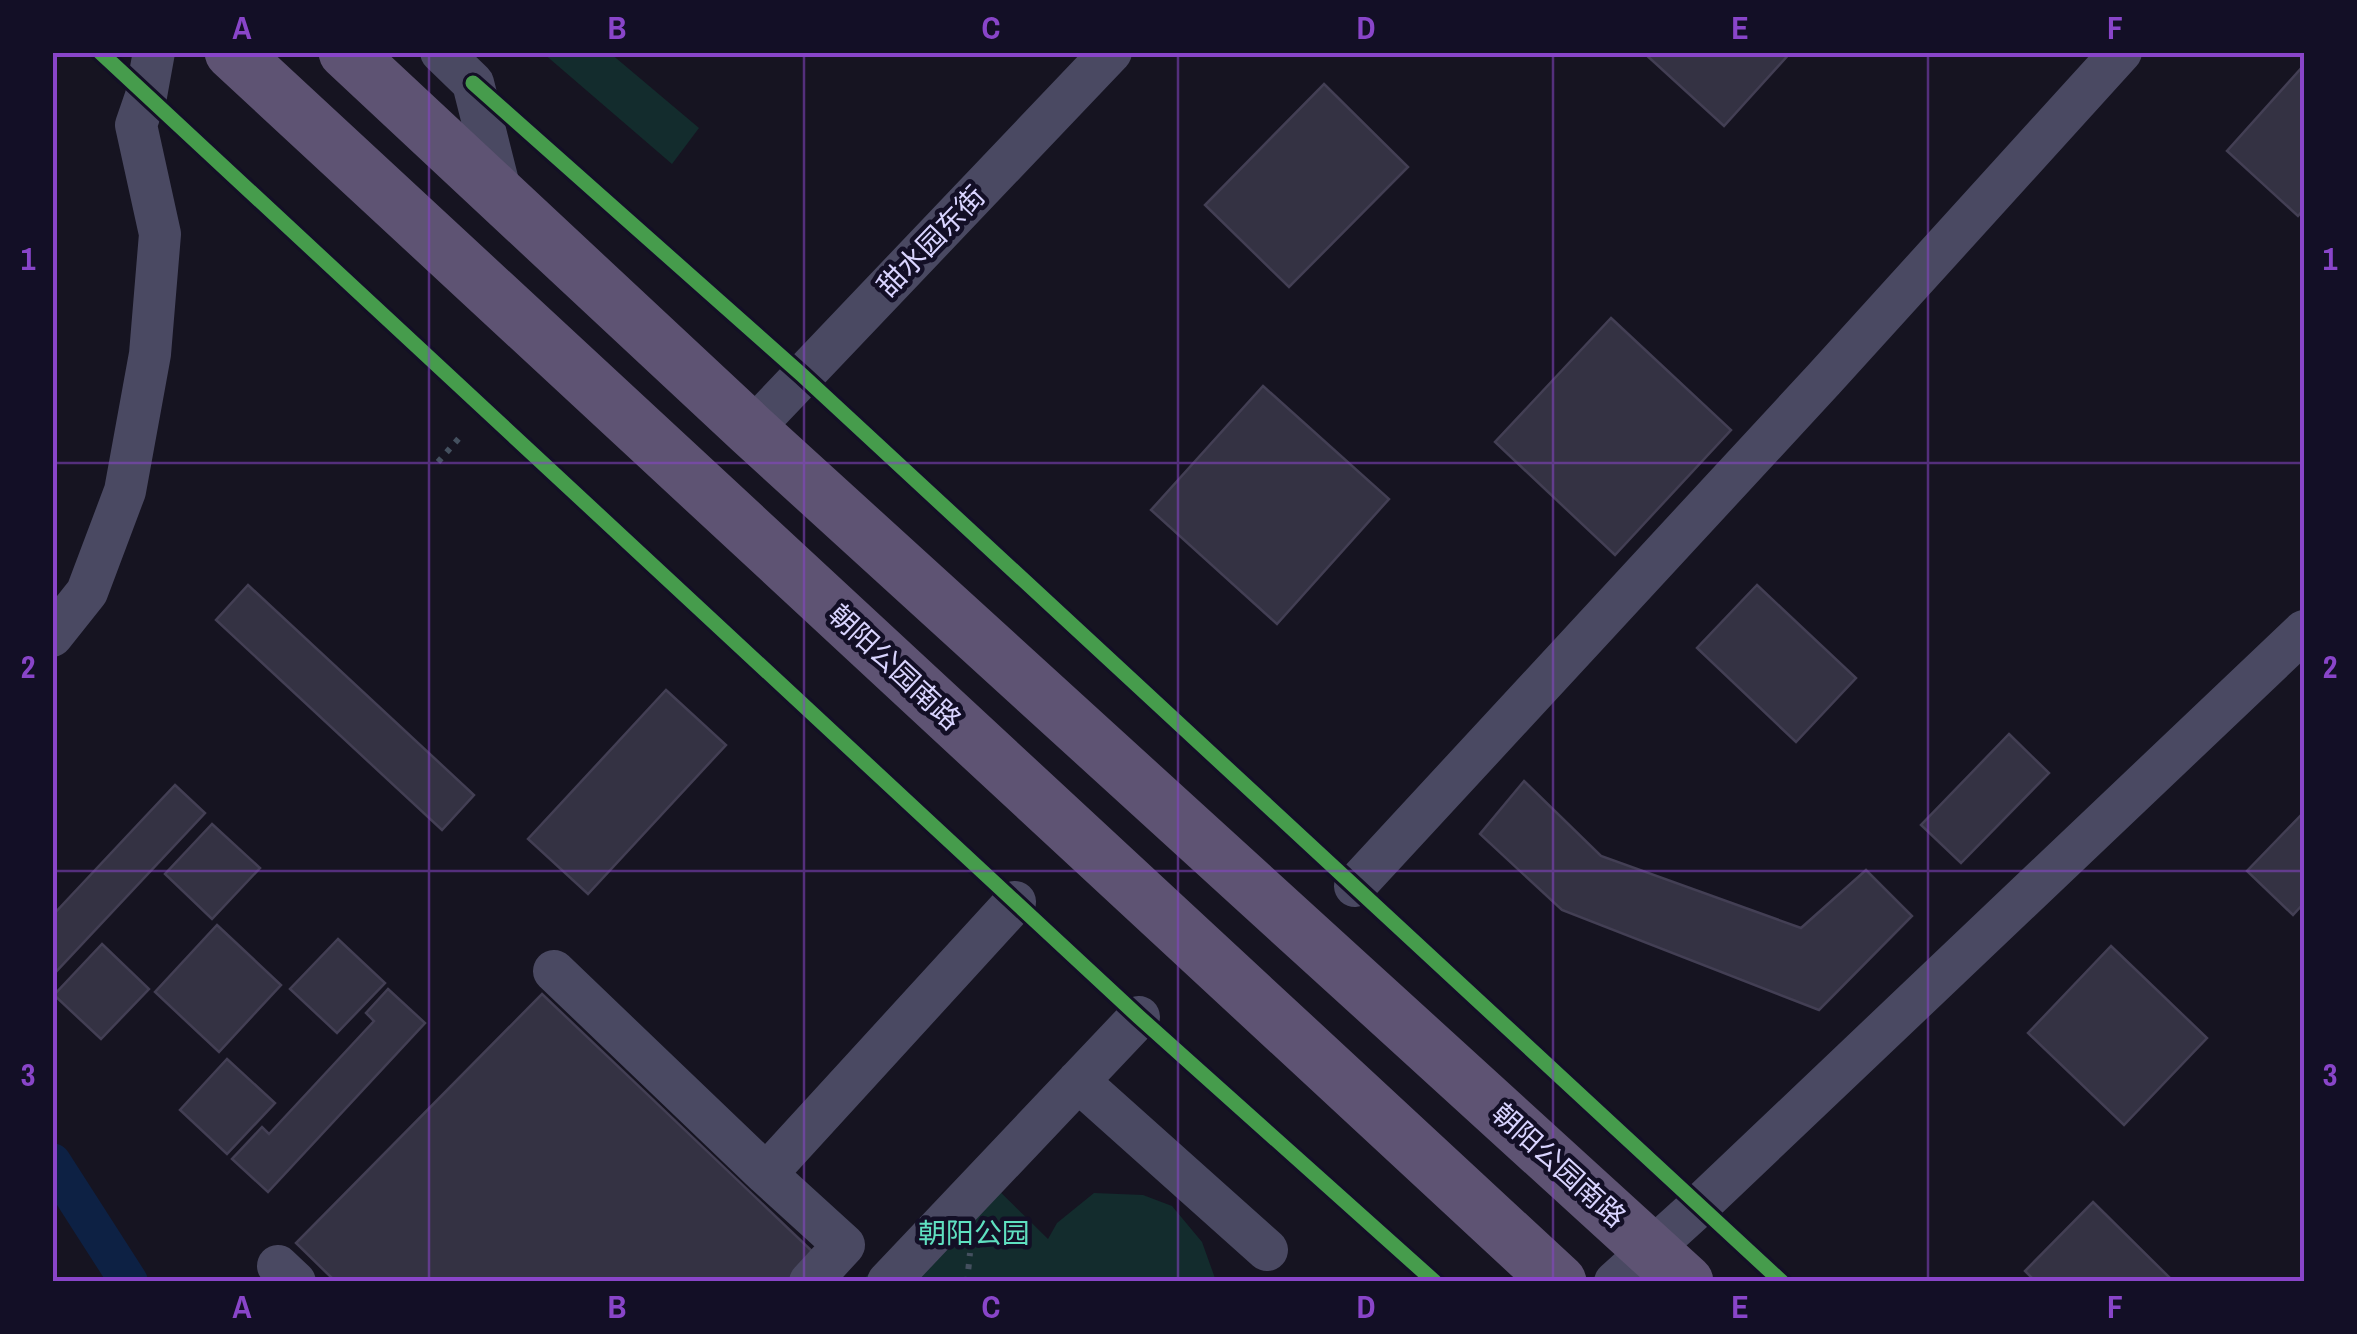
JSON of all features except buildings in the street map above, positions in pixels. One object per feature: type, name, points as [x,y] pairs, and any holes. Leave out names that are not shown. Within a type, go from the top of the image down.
[{"type":"main road","name":"朝阳公园南路","points":[[232,52],[1559,1282]]},
{"type":"main road","name":"朝阳公园南路","points":[[346,52],[1651,1271]]},
{"type":"street","points":[[52,636],[87,592],[125,491],[150,354],[160,234],[136,125],[154,52]]},
{"type":"street","points":[[441,52],[473,83],[502,198]]},
{"type":"street","name":"甜水园东街","points":[[751,430],[1112,52]]},
{"type":"street","points":[[1354,886],[2121,52]]},
{"type":"street","points":[[1651,1271],[2304,632]]},
{"type":"street","points":[[766,1174],[1015,902]]},
{"type":"street","points":[[554,971],[844,1245],[810,1282]]},
{"type":"street","points":[[888,1282],[1139,1017]]},
{"type":"street","points":[[1078,1082],[1267,1250]]},
{"type":"path","points":[[438,462],[460,438]]},
{"type":"green space","points":[[543,53],[610,53],[699,128],[672,164]]},
{"type":"green space","name":"朝阳公园","points":[[972,1164],[1048,1239],[1057,1223],[1094,1193],[1143,1195],[1172,1206],[1202,1242],[1216,1281],[861,1282]]},
{"type":"waterway","points":[[52,1162],[129,1282]]},
{"type":"cycle path","points":[[100,52],[1139,1017],[1435,1282]]},
{"type":"cycle path","points":[[473,83],[802,375],[1782,1282]]}]
